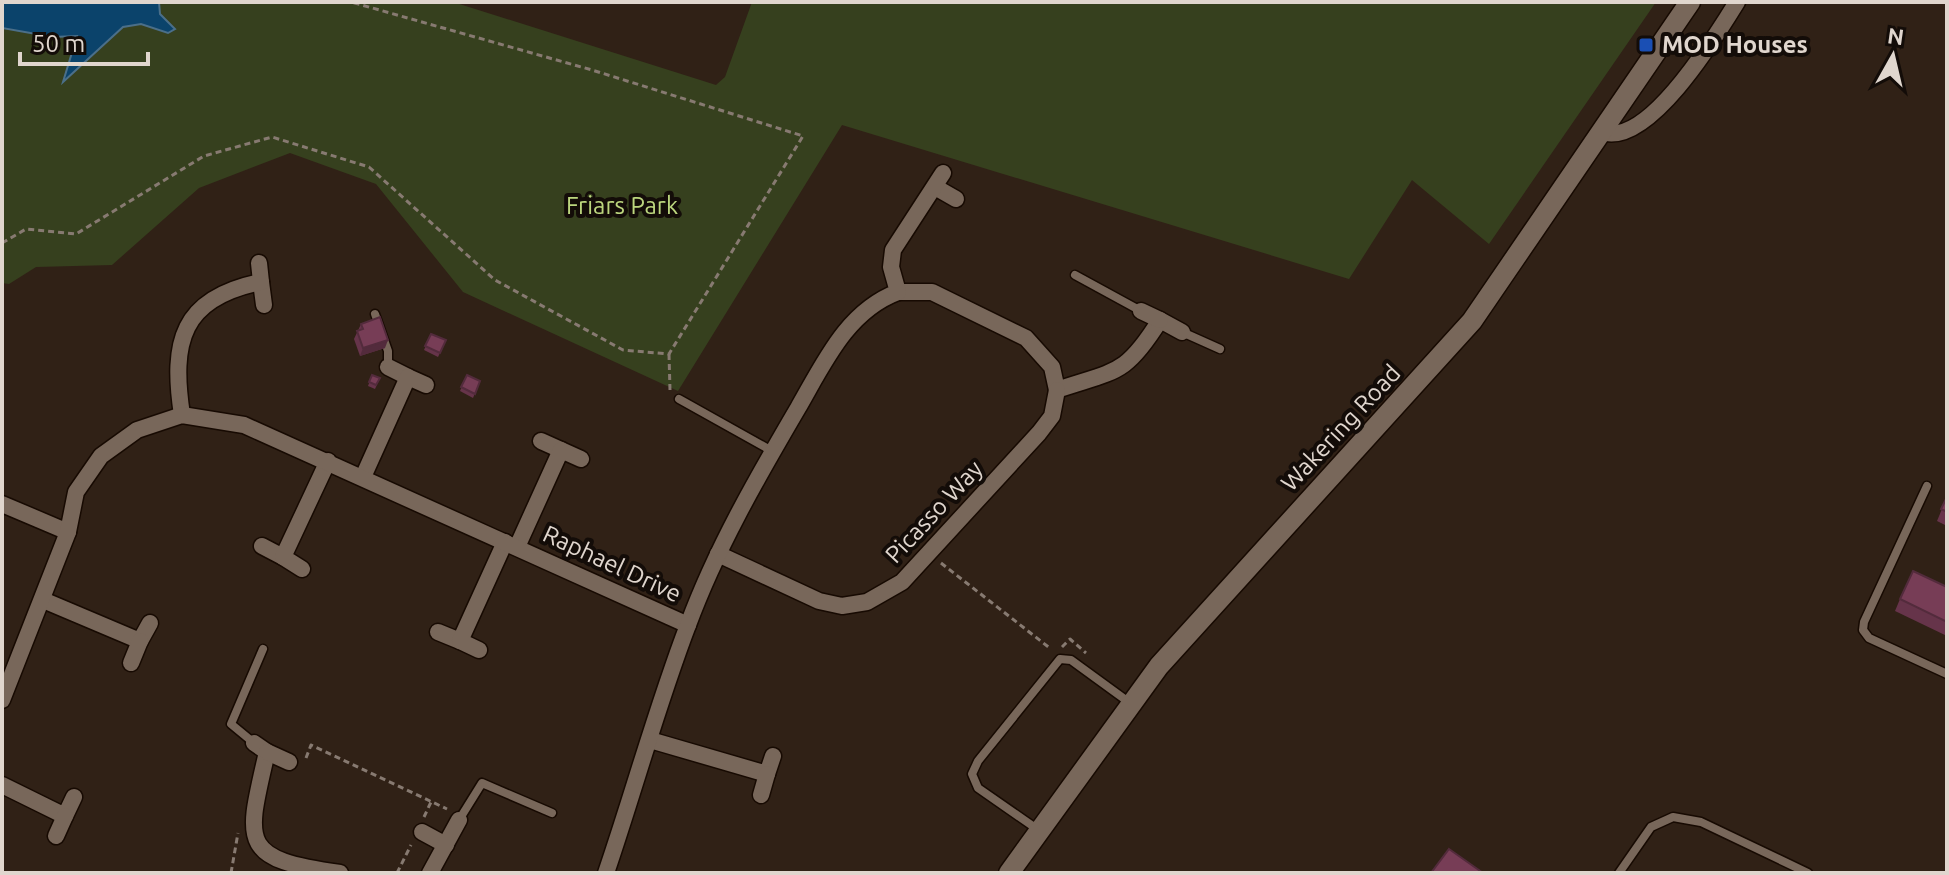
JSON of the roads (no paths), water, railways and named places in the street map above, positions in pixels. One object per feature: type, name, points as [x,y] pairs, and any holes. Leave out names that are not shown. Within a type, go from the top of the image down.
[{"type":"street","name":"Wakering Road","points":[[1009,873],[1131,704],[1189,632],[1472,321],[1690,2]]},
{"type":"street","points":[[1602,132],[1611,135],[1624,133],[1671,94],[1737,2]]},
{"type":"street","points":[[898,292],[891,267],[893,250],[939,180],[956,199]]},
{"type":"street","points":[[259,263],[264,305]]},
{"type":"street","points":[[182,415],[176,364],[187,327],[198,308],[215,295],[261,282]]},
{"type":"street","points":[[606,873],[688,625],[718,554],[772,451],[853,320],[868,305],[898,292],[932,292],[1026,338],[1052,367],[1057,390],[1118,370],[1137,357],[1160,320]]},
{"type":"street","points":[[1141,311],[1182,332]]},
{"type":"street","points":[[388,367],[426,385]]},
{"type":"street","points":[[363,477],[408,377]]},
{"type":"street","name":"Picasso Way","points":[[718,554],[819,601],[842,606],[867,602],[885,594],[928,553],[1039,433],[1052,416],[1057,390]]},
{"type":"street","name":"Raphael Drive","points":[[2,700],[6,676],[43,600],[68,532],[76,492],[101,456],[137,430],[182,415],[244,425],[688,625]]},
{"type":"street","points":[[541,441],[581,459]]},
{"type":"street","name":"Raphael Drive","points":[[460,641],[561,450]]},
{"type":"street","points":[[283,557],[328,461]]},
{"type":"street","points":[[2,504],[68,532]]},
{"type":"street","points":[[262,546],[302,569]]},
{"type":"street","points":[[43,600],[140,641]]},
{"type":"street","points":[[131,663],[150,623]]},
{"type":"street","points":[[438,632],[479,650]]},
{"type":"street","points":[[650,740],[767,774]]},
{"type":"street","points":[[289,762],[261,748],[252,813],[254,833],[263,849],[278,861],[340,873]]},
{"type":"street","points":[[761,795],[773,756]]},
{"type":"street","points":[[2,785],[65,816]]},
{"type":"street","points":[[56,836],[74,797]]},
{"type":"street","points":[[430,873],[460,818]]},
{"type":"street","points":[[422,832],[446,845]]},
{"type":"lane","points":[[1075,275],[1141,311]]},
{"type":"lane","points":[[375,314],[388,351],[388,367]]},
{"type":"lane","points":[[1182,332],[1220,349]]},
{"type":"lane","points":[[679,399],[772,451]]},
{"type":"lane","points":[[1927,486],[1863,630],[1869,638],[1947,674]]},
{"type":"lane","points":[[261,748],[231,724],[263,649]]},
{"type":"lane","points":[[1040,831],[978,788],[972,774],[978,761],[1060,659],[1071,660],[1131,704]]},
{"type":"lane","points":[[460,818],[482,783],[552,813]]},
{"type":"lane","points":[[1622,872],[1651,827],[1673,817],[1687,817],[1808,873]]},
{"type":"water","points":[[2,2],[159,2],[160,14],[175,29],[168,33],[141,24],[123,27],[63,82],[77,36],[53,37],[2,28]]},
{"type":"place","name":"MOD Houses","points":[[1646,45]]},
{"type":"park label","name":"Friars Park","points":[[622,206]]}]
